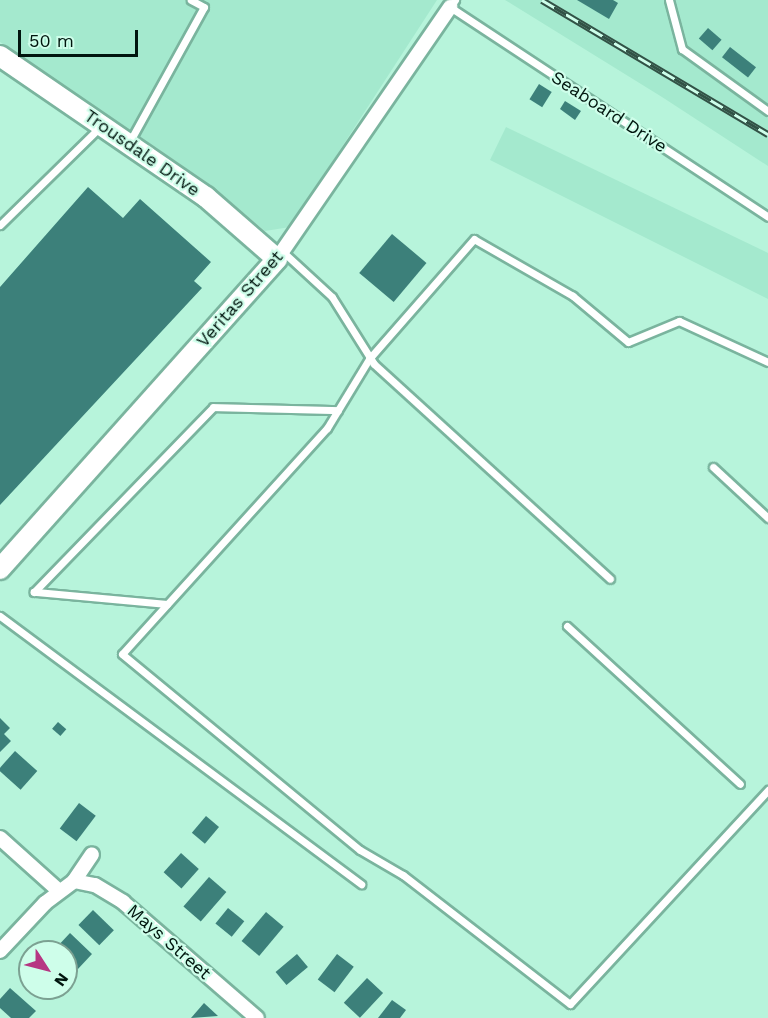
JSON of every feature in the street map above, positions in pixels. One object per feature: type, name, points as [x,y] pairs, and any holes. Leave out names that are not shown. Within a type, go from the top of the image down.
[{"type":"street","name":"Veritas Street","points":[[0,569],[279,255],[453,4]]},
{"type":"street","name":"Trousdale Drive","points":[[0,56],[206,197],[279,255]]},
{"type":"street","points":[[0,838],[59,891]]},
{"type":"street","points":[[0,951],[59,891],[74,881],[93,854]]},
{"type":"street","name":"Mays Street","points":[[74,881],[95,885],[123,902],[257,1018]]},
{"type":"lane","points":[[129,143],[204,7],[191,0]]},
{"type":"lane","points":[[669,0],[682,49],[768,111]]},
{"type":"lane","name":"Seaboard Drive","points":[[453,4],[768,217]]},
{"type":"lane","points":[[0,225],[102,125]]},
{"type":"lane","points":[[768,362],[679,321],[628,342],[573,296],[474,239],[369,359],[338,411],[318,438],[122,654],[360,850],[403,875],[570,1004],[768,790]]},
{"type":"lane","points":[[279,255],[332,297],[369,359],[610,579]]},
{"type":"lane","points":[[167,604],[34,592],[213,407],[338,411]]},
{"type":"lane","points":[[713,467],[768,518]]},
{"type":"lane","points":[[0,616],[361,884]]},
{"type":"lane","points":[[567,626],[740,784]]},
{"type":"shaded area","points":[[0,0],[437,0],[290,227],[265,231],[205,181],[0,42]]},
{"type":"shaded area","points":[[505,0],[768,0],[768,166],[662,97]]},
{"type":"shaded area","points":[[506,127],[768,253],[768,299],[490,160]]},
{"type":"building","points":[[577,0],[613,0],[618,3],[609,19]]},
{"type":"building","points":[[708,28],[722,40],[712,50],[699,39]]},
{"type":"building","points":[[730,47],[756,67],[748,78],[722,57]]},
{"type":"building","points":[[539,84],[552,92],[542,107],[529,99]]},
{"type":"building","points":[[565,101],[581,111],[575,120],[560,109]]},
{"type":"building","points":[[88,187],[123,218],[140,199],[211,262],[194,281],[202,288],[0,505],[0,287]]},
{"type":"building","points":[[392,234],[426,263],[394,302],[359,273]]},
{"type":"building","points":[[0,718],[10,728],[4,734],[11,741],[0,752]]},
{"type":"building","points":[[58,722],[66,729],[60,736],[52,729]]},
{"type":"building","points":[[15,751],[37,771],[21,790],[0,771],[0,768]]},
{"type":"building","points":[[79,803],[96,816],[77,841],[60,829]]},
{"type":"building","points":[[206,816],[219,827],[205,844],[192,833]]},
{"type":"building","points":[[181,853],[199,869],[181,888],[164,872]]},
{"type":"building","points":[[209,877],[226,892],[201,922],[183,906]]},
{"type":"building","points":[[228,908],[244,921],[232,937],[215,924]]},
{"type":"building","points":[[93,910],[114,930],[99,945],[78,925]]},
{"type":"building","points":[[266,912],[284,927],[259,956],[242,941]]},
{"type":"building","points":[[70,933],[77,940],[63,940]]},
{"type":"building","points":[[78,941],[92,954],[78,969]]},
{"type":"building","points":[[297,954],[308,967],[286,985],[276,972]]},
{"type":"building","points":[[337,954],[354,967],[335,992],[318,980]]},
{"type":"building","points":[[367,978],[383,993],[360,1018],[344,1003]]},
{"type":"building","points":[[10,988],[18,995],[18,1000],[24,1000],[36,1011],[29,1018],[11,1018],[0,1008],[0,999]]},
{"type":"building","points":[[392,1000],[406,1010],[400,1018],[378,1018]]},
{"type":"building","points":[[204,1003],[218,1016],[191,1018]]},
{"type":"railway","points":[[542,0],[768,134]]}]
